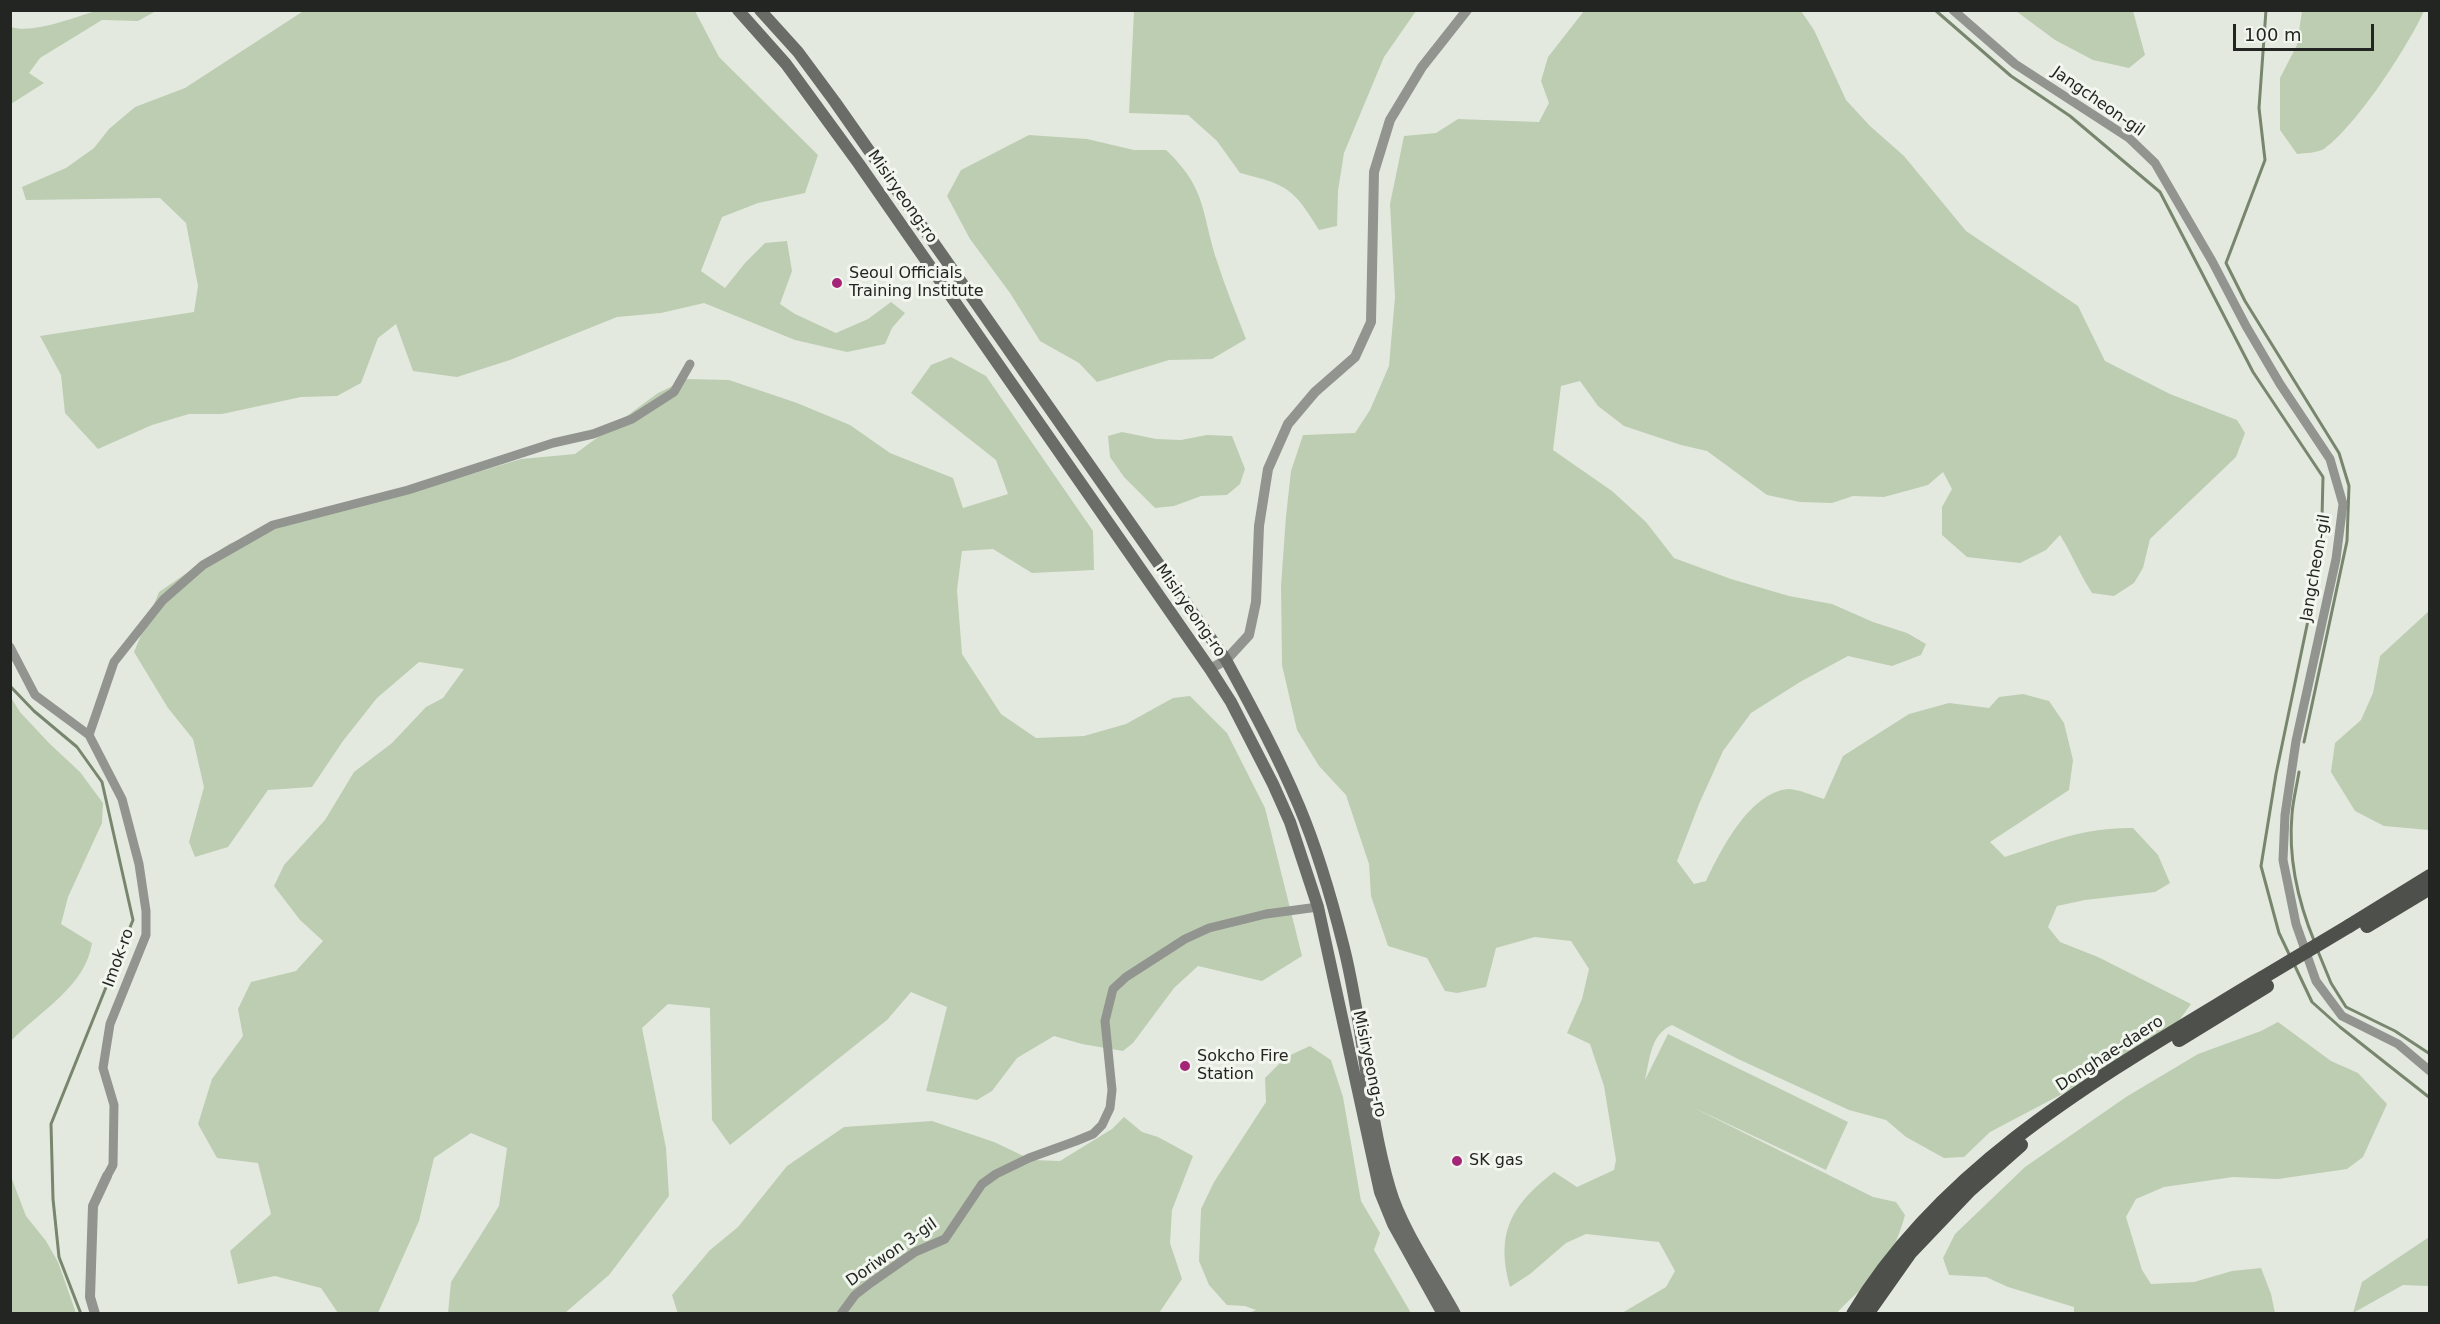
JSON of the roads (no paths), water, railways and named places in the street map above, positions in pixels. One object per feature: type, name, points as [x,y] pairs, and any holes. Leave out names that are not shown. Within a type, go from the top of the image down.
[{"type":"main road","name":"Misiryeong-ro","points":[[738,10],[786,63],[859,164],[1231,702],[1290,822],[1318,907],[1380,1192],[1393,1224],[1443,1314]]},
{"type":"main road","name":"Misiryeong-ro","points":[[760,10],[798,52],[835,102],[1226,660],[1277,757],[1300,807],[1317,854],[1344,949],[1357,1007],[1390,1190],[1455,1314]]},
{"type":"main road","points":[[2351,930],[2430,876]]},
{"type":"main road","points":[[2264,982],[2351,930],[2430,888]]},
{"type":"main road","name":"Donghae-daero","points":[[1853,1314],[1914,1232],[1959,1185],[2005,1145],[2120,1066],[2264,982]]},
{"type":"main road","name":"Donghae-daero","points":[[1868,1314],[1910,1253],[2009,1153],[2086,1097],[2264,982]]},
{"type":"street","points":[[1210,669],[1226,660],[1249,635],[1256,602],[1259,526],[1268,469],[1288,424],[1315,392],[1355,357],[1371,322],[1374,172],[1390,120],[1422,67],[1467,10]]},
{"type":"street","name":"Jangcheon-gil","points":[[1953,10],[2015,63],[2129,138],[2155,163],[2207,252],[2257,346],[2330,459],[2343,504],[2336,559],[2296,741],[2285,816],[2283,860],[2296,924],[2316,981],[2342,1016],[2398,1044],[2430,1071]]},
{"type":"street","points":[[88,735],[114,662],[163,600],[203,565],[273,525],[408,490],[543,446],[593,434],[632,419],[674,392],[690,364]]},
{"type":"street","name":"Imok-ro","points":[[10,647],[35,695],[88,735],[122,799],[139,864],[147,911],[146,935],[110,1024],[103,1068],[114,1105],[113,1165],[93,1206],[90,1297],[95,1314]]},
{"type":"street","name":"Doriwon 3-gil","points":[[841,1314],[855,1295],[872,1282],[915,1252],[945,1239],[982,1184],[996,1174],[1029,1158],[1093,1134],[1102,1125],[1110,1108],[1112,1090],[1105,1021],[1113,989],[1126,977],[1185,939],[1209,928],[1266,914],[1318,907]]},
{"type":"waterway","points":[[1935,10],[2011,76],[2070,116],[2160,192],[2253,372],[2323,477],[2321,558],[2276,774],[2261,866],[2279,933],[2290,956]]},
{"type":"waterway","points":[[2266,10],[2259,108],[2265,160],[2226,263],[2245,301],[2339,453],[2349,486],[2347,541],[2304,742]]},
{"type":"waterway","points":[[10,686],[34,711],[77,747],[102,782],[133,920],[51,1124],[53,1199],[59,1257],[81,1314]]},
{"type":"waterway","points":[[2299,772],[2292,814],[2293,863],[2299,896],[2315,943]]},
{"type":"waterway","points":[[2317,949],[2331,983],[2346,1007],[2395,1031],[2430,1054]]},
{"type":"waterway","points":[[2294,964],[2312,1002],[2430,1098]]},
{"type":"place","name":"Seoul Officials Training Institute","points":[[837,283]]},
{"type":"place","name":"Sokcho Fire Station","points":[[1185,1066]]},
{"type":"place","name":"SK gas","points":[[1457,1161]]}]
